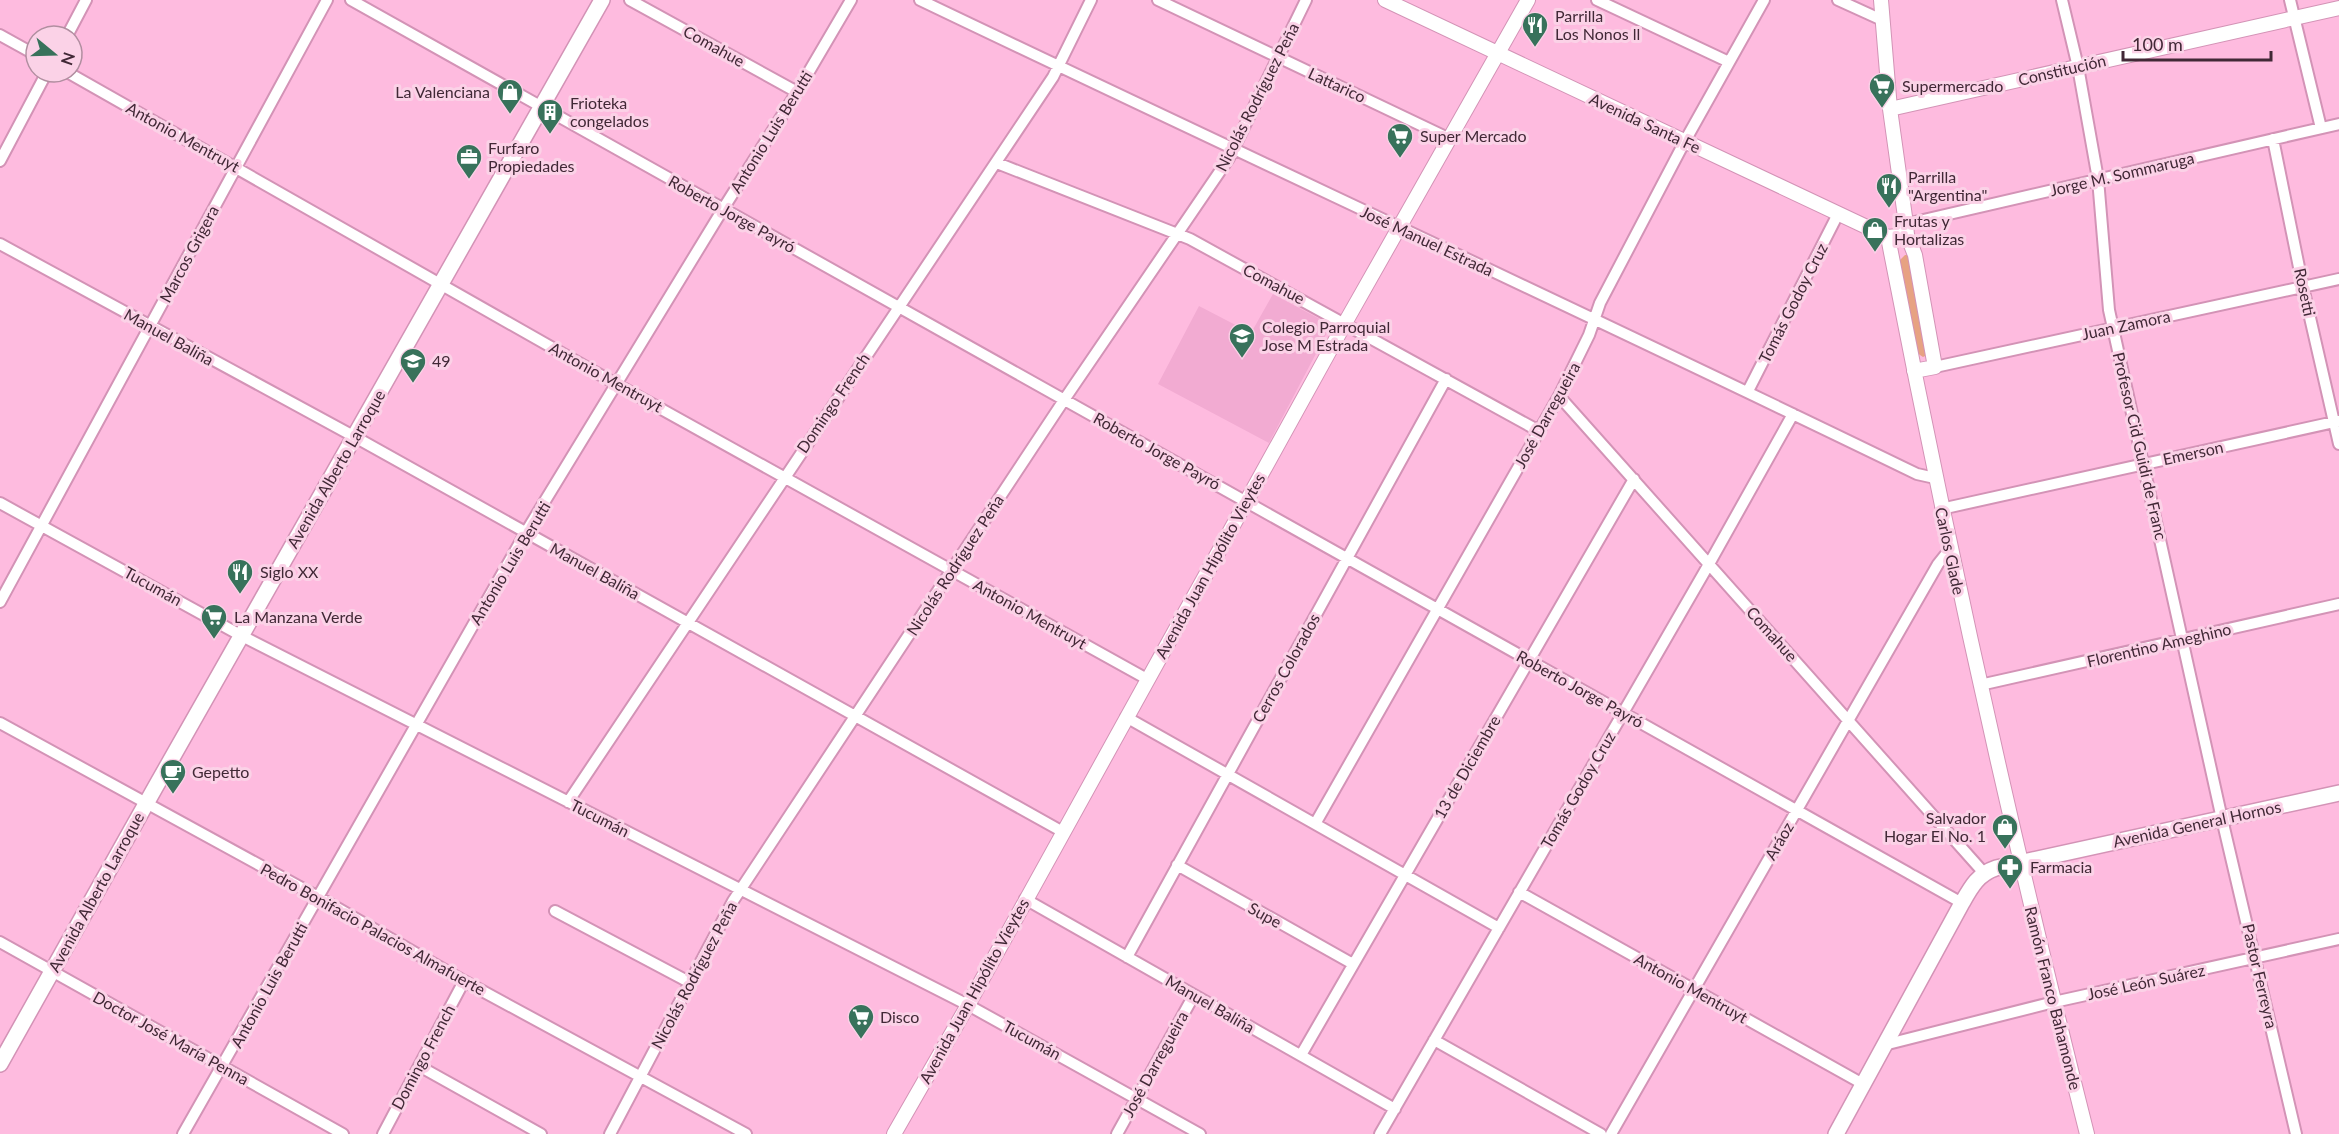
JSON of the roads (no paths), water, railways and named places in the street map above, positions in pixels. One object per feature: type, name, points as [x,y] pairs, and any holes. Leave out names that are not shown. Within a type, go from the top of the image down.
[{"type":"main road","name":"Avenida Alberto Larroque","points":[[0,1064],[146,802],[602,0]]},
{"type":"main road","name":"Avenida General Hornos","points":[[1984,873],[2020,862],[2339,793]]},
{"type":"main road","points":[[1836,1134],[1962,903],[1974,883],[1984,873]]},
{"type":"street","points":[[73,24],[86,0]]},
{"type":"street","name":"Marcos Grigera","points":[[0,602],[327,0]]},
{"type":"street","name":"Roberto Jorge Payró","points":[[351,0],[1962,903]]},
{"type":"street","name":"Comahue","points":[[630,0],[797,92]]},
{"type":"street","name":"Antonio Luis Berutti","points":[[183,1134],[526,532],[797,92],[851,0]]},
{"type":"street","name":"José Manuel Estrada","points":[[920,0],[1400,229],[1594,318],[1917,474],[1935,478]]},
{"type":"street","name":"Domingo French","points":[[568,802],[784,476],[997,163],[1059,66],[1091,0]]},
{"type":"street","name":"Lattarico","points":[[1158,0],[1450,139]]},
{"type":"street","name":"Nicolás Rodríguez Peña","points":[[610,1134],[689,982],[741,889],[1064,400],[1233,150],[1306,0]]},
{"type":"street","name":"Avenida Santa Fe","points":[[1385,0],[1888,237]]},
{"type":"street","name":"Avenida Juan Hipólito Vieytes","points":[[894,1134],[968,1005],[1246,500],[1528,0]]},
{"type":"street","points":[[1597,0],[1729,62]]},
{"type":"street","name":"José Darregueira","points":[[1315,824],[1559,396],[1585,343],[1600,303],[1685,141],[1764,0]]},
{"type":"street","points":[[1838,0],[1882,20]]},
{"type":"street","points":[[1881,0],[1890,109],[1906,229],[1916,255],[1935,367]]},
{"type":"street","name":"Profesor Cid Guidi de Franc","points":[[2062,0],[2078,67],[2098,179],[2113,328],[2222,819]]},
{"type":"street","points":[[2290,0],[2321,128]]},
{"type":"street","name":"Constitución","points":[[1890,109],[2339,8]]},
{"type":"street","points":[[0,35],[24,48]]},
{"type":"street","name":"Antonio Mentruyt","points":[[84,82],[618,385],[1147,679]]},
{"type":"street","points":[[0,161],[41,84]]},
{"type":"street","name":"Jorge M. Sommaruga","points":[[1906,229],[2098,179],[2339,124]]},
{"type":"street","name":"Rosetti","points":[[2273,140],[2303,287],[2336,421],[2339,444]]},
{"type":"street","name":"Comahue","points":[[997,163],[1179,233],[1539,431]]},
{"type":"street","name":"Tomás Godoy Cruz","points":[[1748,392],[1838,214]]},
{"type":"street","points":[[1888,237],[1906,229]]},
{"type":"street","name":"Carlos Glade","points":[[1888,237],[1941,509],[2020,862]]},
{"type":"street","name":"Manuel Baliña","points":[[0,244],[355,437],[1063,832]]},
{"type":"street","name":"Juan Zamora","points":[[1914,371],[2339,279]]},
{"type":"street","name":"Cerros Colorados","points":[[1127,957],[1446,379]]},
{"type":"street","name":"Comahue","points":[[1559,396],[1984,873]]},
{"type":"street","name":"Tomás Godoy Cruz","points":[[1380,1134],[1793,414]]},
{"type":"street","name":"Emerson","points":[[1941,509],[2336,421]]},
{"type":"street","name":"13 de Diciembre","points":[[1300,1055],[1634,479]]},
{"type":"street","name":"Tucumán","points":[[0,503],[242,636],[968,1005],[1200,1134]]},
{"type":"street","name":"Aráoz","points":[[1611,1134],[1938,564],[1950,549]]},
{"type":"street","name":"Florentino Ameghino","points":[[1980,685],[2339,604]]},
{"type":"street","points":[[1126,717],[1499,928]]},
{"type":"street","name":"Pedro Bonifacio Palacios Almafuerte","points":[[0,723],[318,897],[464,981],[746,1134]]},
{"type":"street","name":"Pastor Ferreyra","points":[[2222,819],[2296,1134]]},
{"type":"street","name":"Ramón Franco Bahamonde","points":[[2020,862],[2087,1134]]},
{"type":"street","name":"Supe","points":[[1178,865],[1353,964]]},
{"type":"street","name":"Antonio Mentruyt","points":[[1519,892],[1863,1084]]},
{"type":"street","name":"Manuel Baliña","points":[[1025,899],[1395,1109]]},
{"type":"street","points":[[555,910],[689,982]]},
{"type":"street","name":"José León Suárez","points":[[1884,1045],[2054,1002],[2339,939]]},
{"type":"street","name":"Doctor José María Penna","points":[[0,942],[342,1134]]},
{"type":"street","name":"Domingo French","points":[[383,1134],[464,981]]},
{"type":"street","name":"José Darregueira","points":[[1117,1134],[1194,995]]},
{"type":"street","points":[[1434,1040],[1600,1134]]},
{"type":"street","points":[[419,1066],[541,1134]]},
{"type":"place","name":"Parrilla Los Nonos ll","points":[[1535,48]]},
{"type":"place","name":"Supermercado","points":[[1882,109]]},
{"type":"place","name":"La Valenciana","points":[[510,115]]},
{"type":"place","name":"Frioteka congelados","points":[[550,135]]},
{"type":"place","name":"Super Mercado","points":[[1400,159]]},
{"type":"place","name":"Furfaro Propiedades","points":[[469,180]]},
{"type":"place","name":"Parrilla \"Argentina\"","points":[[1889,209]]},
{"type":"place","name":"Frutas y Hortalizas","points":[[1875,253]]},
{"type":"place","name":"Colegio Parroquial Jose M Estrada","points":[[1242,359]]},
{"type":"place","name":"49","points":[[413,384]]},
{"type":"place","name":"Siglo XX","points":[[240,595]]},
{"type":"place","name":"La Manzana Verde","points":[[214,640]]},
{"type":"place","name":"Gepetto","points":[[173,795]]},
{"type":"place","name":"Salvador Hogar El No. 1","points":[[2005,850]]},
{"type":"place","name":"Farmacia","points":[[2010,890]]},
{"type":"place","name":"Disco","points":[[861,1040]]}]
